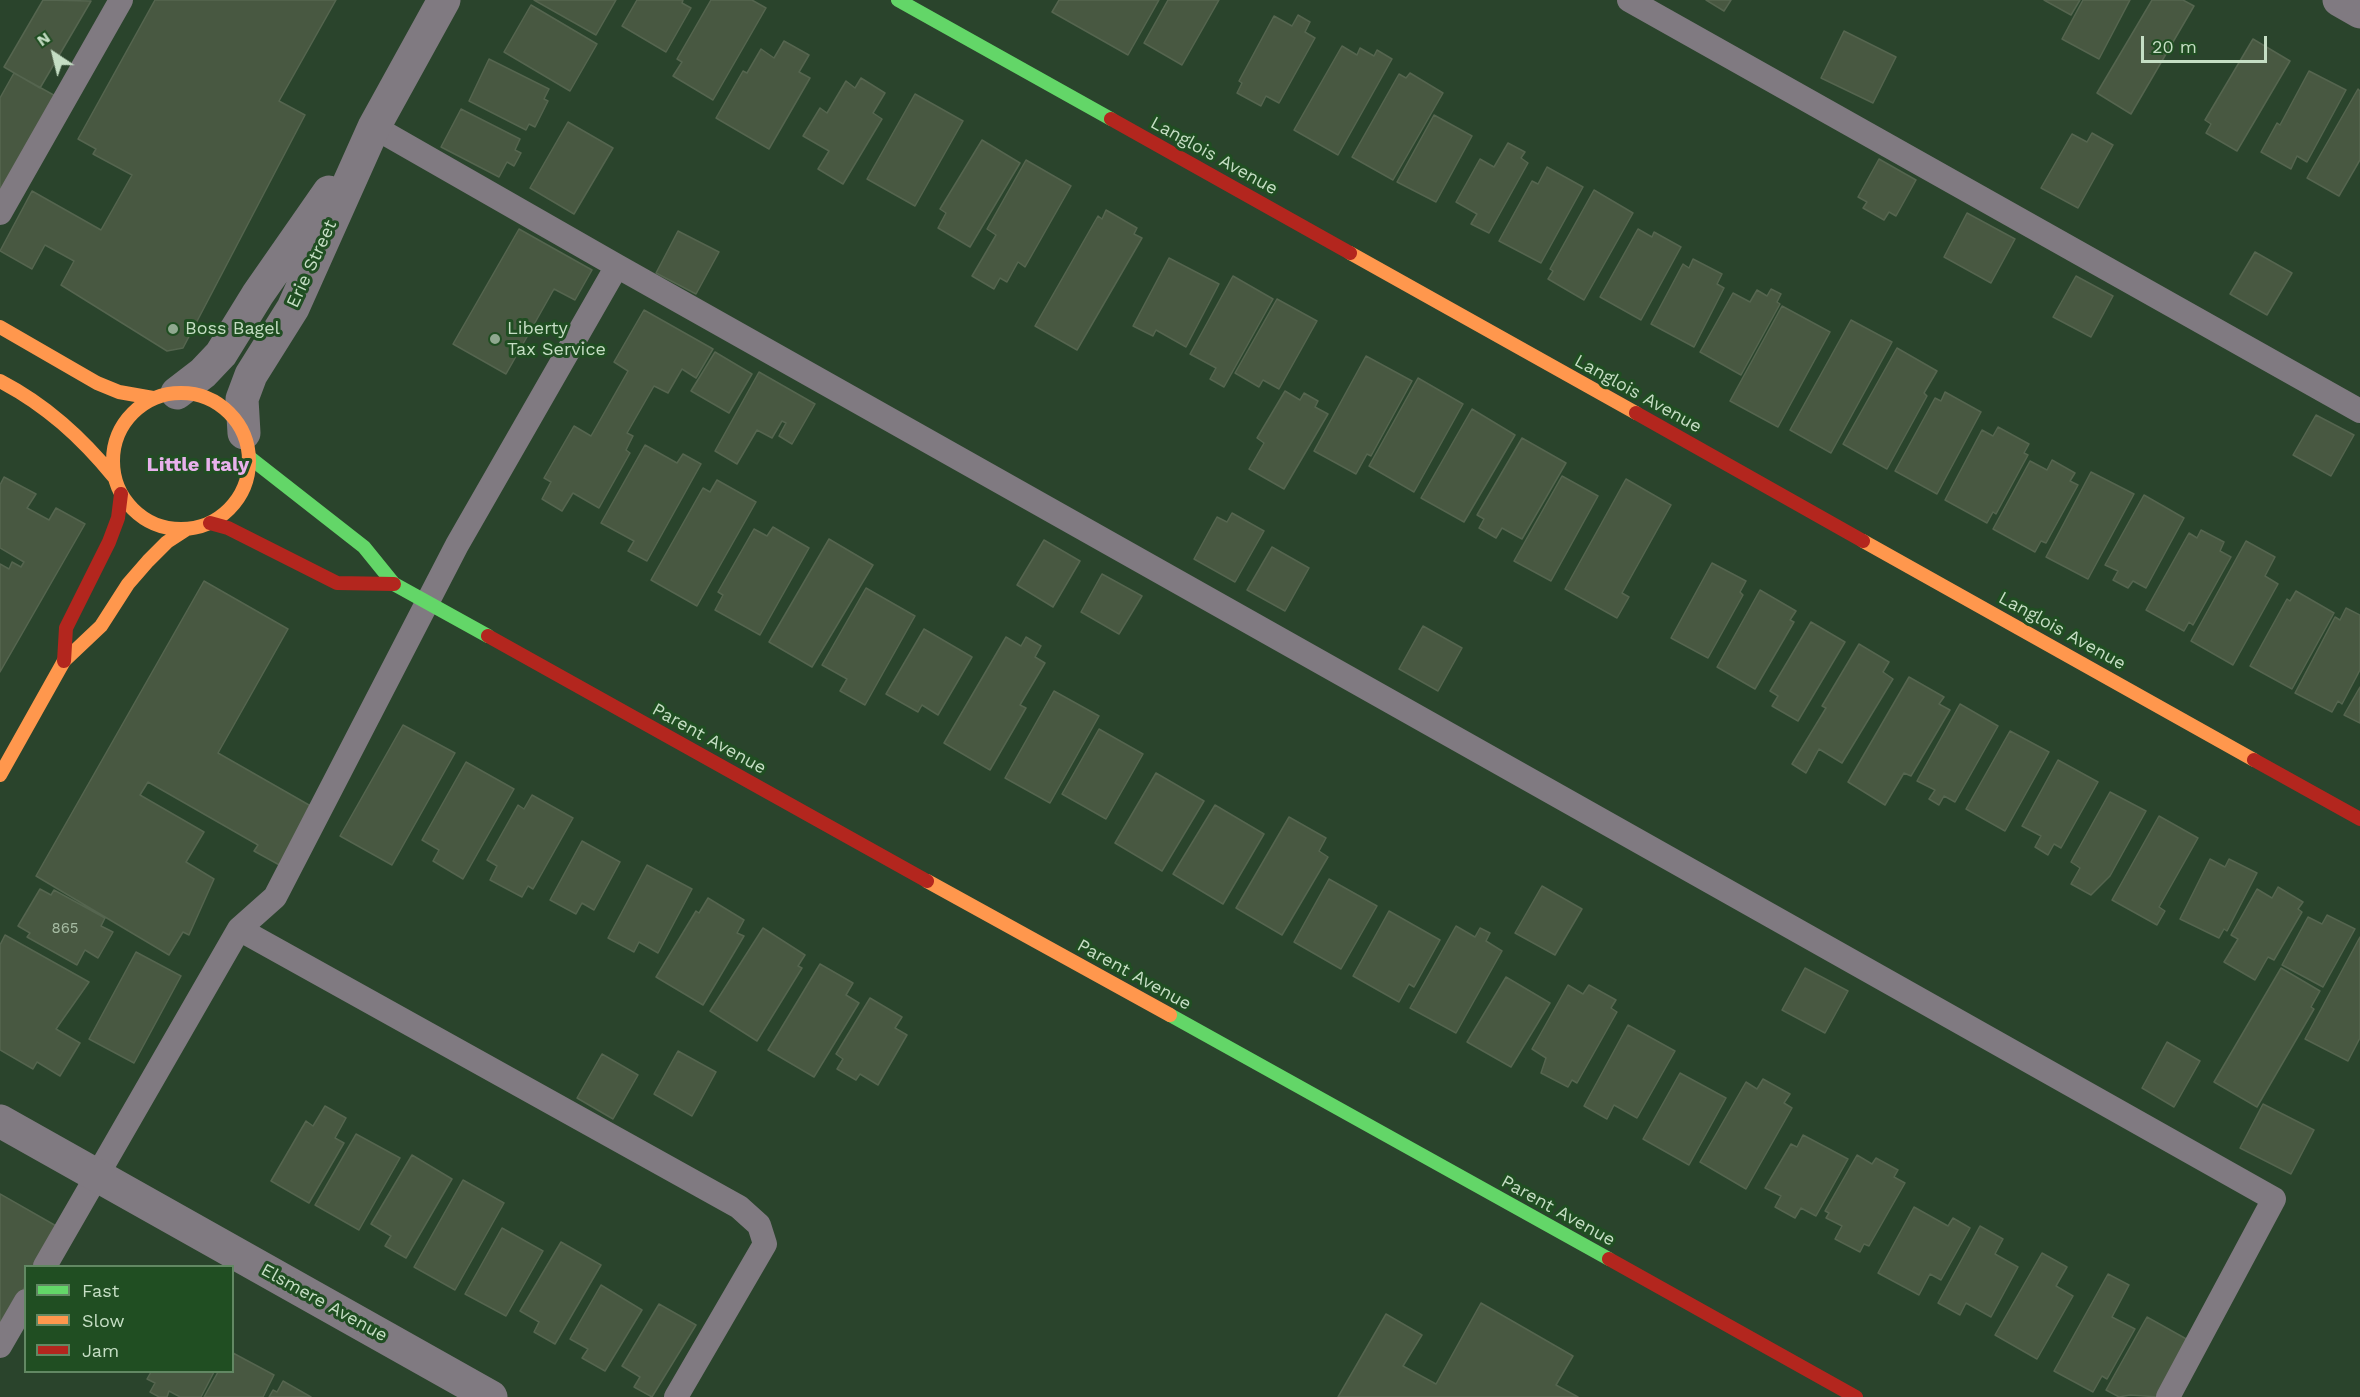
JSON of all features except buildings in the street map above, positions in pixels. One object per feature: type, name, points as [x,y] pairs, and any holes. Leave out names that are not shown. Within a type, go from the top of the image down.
[{"type":"street","name":"Erie Street","points":[[246,445],[242,399],[251,375],[293,308],[374,127],[444,0]]},
{"type":"street","name":"Langlois Avenue","points":[[898,0],[2360,819]]},
{"type":"street","points":[[2339,0],[2360,12]]},
{"type":"street","name":"Erie Street","points":[[165,395],[203,373],[221,354],[258,294],[374,127]]},
{"type":"street","points":[[0,327],[97,383],[119,392],[165,395],[189,393],[212,400],[230,414],[246,445],[247,480],[236,502],[210,523],[187,529],[167,542],[128,584],[101,626],[64,661],[0,775]]},
{"type":"street","points":[[0,381],[62,418],[90,447],[114,477],[121,494],[142,517],[163,527],[187,529]]},
{"type":"street","points":[[114,477],[113,454],[119,431],[134,412],[165,395]]},
{"type":"street","name":"Parent Avenue","points":[[246,445],[325,518],[364,547],[394,584],[1856,1397]]},
{"type":"street","points":[[64,661],[66,628],[109,542],[118,518],[121,494]]},
{"type":"street","name":"Parent Avenue","points":[[210,523],[228,528],[338,583],[394,584]]},
{"type":"street","name":"Elsmere Avenue","points":[[0,1121],[491,1397]]},
{"type":"lane","points":[[0,213],[121,0]]},
{"type":"lane","points":[[1629,0],[2360,411]]},
{"type":"lane","points":[[374,127],[2274,1199],[2168,1397]]},
{"type":"lane","points":[[46,1265],[239,928],[275,897],[457,545],[617,266]]},
{"type":"lane","points":[[239,928],[739,1207],[759,1225],[765,1244],[676,1397]]},
{"type":"lane","points":[[0,1346],[24,1304]]},
{"type":"traffic: fast","points":[[898,0],[1111,119]]},
{"type":"traffic: fast","points":[[249,457],[364,547],[394,584],[488,636]]},
{"type":"traffic: fast","points":[[1170,1015],[1609,1259]]},
{"type":"traffic: slow","points":[[1350,253],[1636,413]]},
{"type":"traffic: slow","points":[[0,327],[97,383],[119,392],[153,398]]},
{"type":"traffic: slow","points":[[0,381],[48,411],[89,448],[114,477]]},
{"type":"traffic: slow","points":[[181,393],[207,398],[229,413],[244,435],[249,461],[244,487],[229,509],[207,524],[181,529],[155,524],[133,509],[118,487],[113,461],[118,435],[133,413],[155,398],[181,393]]},
{"type":"traffic: slow","points":[[0,775],[64,661],[101,626],[128,584],[148,561],[167,542],[187,529]]},
{"type":"traffic: slow","points":[[1863,541],[2254,760]]},
{"type":"traffic: slow","points":[[927,881],[1170,1015]]},
{"type":"traffic: jam","points":[[1111,119],[1350,253]]},
{"type":"traffic: jam","points":[[1636,413],[1863,541]]},
{"type":"traffic: jam","points":[[64,661],[66,628],[109,542],[118,518],[121,494]]},
{"type":"traffic: jam","points":[[210,523],[228,528],[337,583],[394,584]]},
{"type":"traffic: jam","points":[[488,636],[927,881]]},
{"type":"traffic: jam","points":[[2254,760],[2360,819]]},
{"type":"traffic: jam","points":[[1609,1259],[1856,1397]]},
{"type":"place","name":"Boss Bagel","points":[[173,329]]},
{"type":"place","name":"Liberty Tax Service","points":[[495,339]]},
{"type":"district","name":"Little Italy","points":[[198,465]]}]
